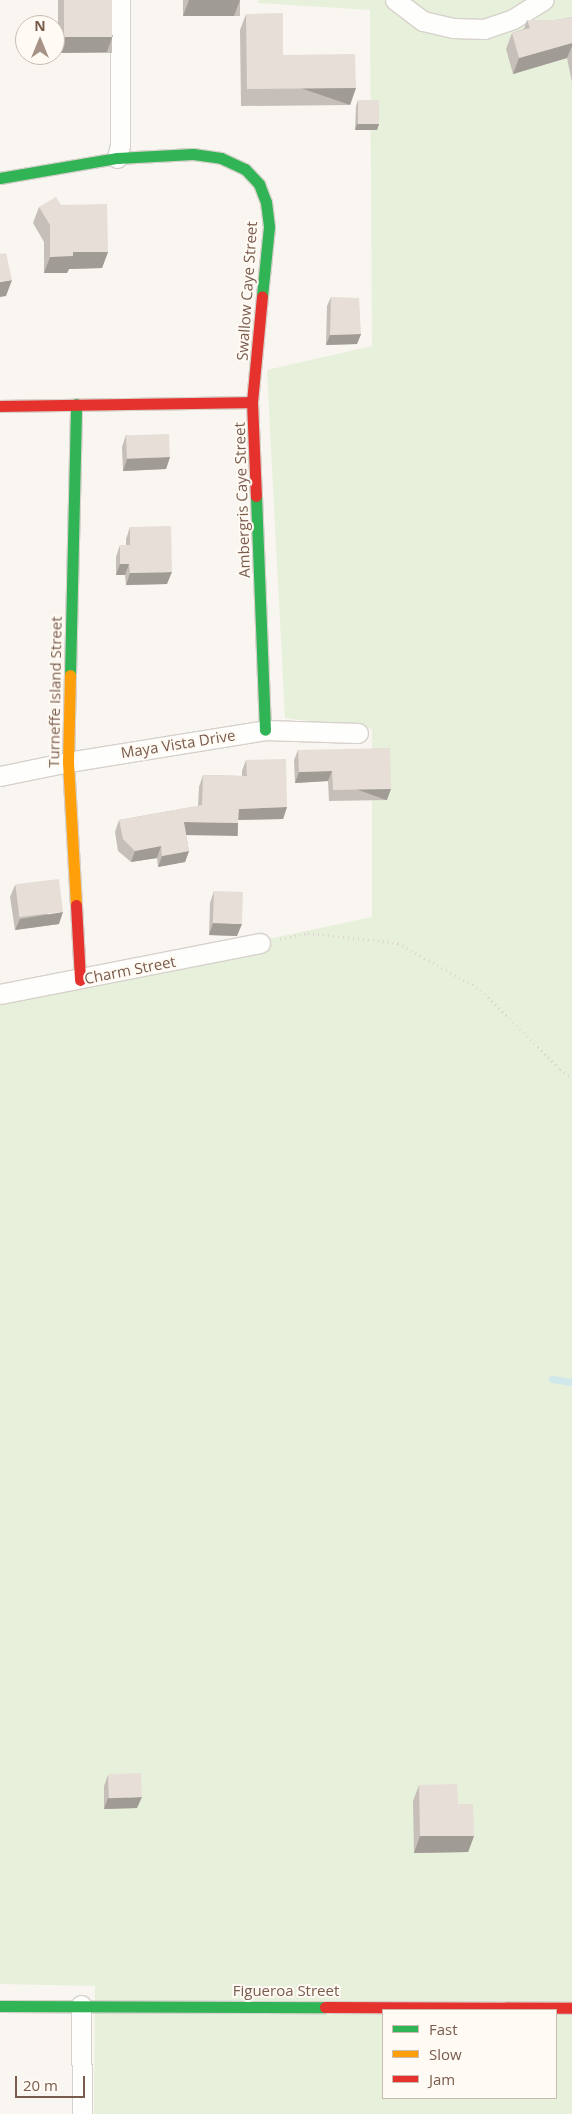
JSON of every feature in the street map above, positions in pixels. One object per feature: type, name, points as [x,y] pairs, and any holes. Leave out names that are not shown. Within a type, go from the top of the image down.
[{"type":"street","points":[[117,158],[120,145],[120,0]]},
{"type":"street","points":[[394,0],[423,21],[453,28],[484,29],[513,19],[544,0]]},
{"type":"street","name":"Swallow Caye Street","points":[[0,178],[117,158],[192,154],[221,158],[245,169],[259,184],[266,202],[269,227],[252,402]]},
{"type":"street","name":"Ambergris Caye Street","points":[[0,406],[252,402],[265,730]]},
{"type":"street","name":"Turneffe Island Street","points":[[76,404],[68,762],[80,980]]},
{"type":"street","name":"Maya Vista Drive","points":[[0,776],[68,762],[265,730],[358,733]]},
{"type":"street","name":"Charm Street","points":[[0,994],[80,980],[260,943]]},
{"type":"street","points":[[81,2005],[82,2114]]},
{"type":"street","name":"Figueroa Street","points":[[0,2006],[572,2008]]},
{"type":"path","points":[[260,943],[308,933],[398,943],[481,990],[560,1069],[572,1077]]},
{"type":"green space","points":[[258,0],[572,0],[572,2114],[94,2114],[95,1986],[0,1984],[0,996],[372,917],[372,729],[285,718],[267,370],[372,346],[370,10],[258,3]]},
{"type":"building","points":[[64,0],[112,0],[112,37],[65,37]]},
{"type":"building","points":[[283,13],[283,55],[355,54],[356,88],[247,89],[246,14]]},
{"type":"building","points":[[572,17],[572,43],[519,58],[512,33],[530,28],[527,20],[556,20]]},
{"type":"building","points":[[358,100],[379,100],[379,124],[358,124]]},
{"type":"building","points":[[56,197],[61,205],[107,204],[108,252],[73,252],[73,256],[50,257],[50,225],[39,207]]},
{"type":"building","points":[[6,253],[12,280],[0,282],[0,254]]},
{"type":"building","points":[[331,297],[359,298],[361,334],[330,335]]},
{"type":"building","points":[[169,434],[170,457],[127,458],[126,436]]},
{"type":"building","points":[[171,526],[172,572],[130,573],[129,564],[120,564],[120,545],[130,545],[130,527]]},
{"type":"building","points":[[390,748],[391,789],[333,790],[332,771],[299,772],[298,750]]},
{"type":"building","points":[[286,759],[287,807],[239,809],[238,823],[184,822],[189,851],[162,856],[161,846],[135,851],[123,839],[119,820],[202,805],[203,775],[247,776],[246,760]]},
{"type":"building","points":[[59,879],[63,912],[19,917],[15,884]]},
{"type":"building","points":[[214,891],[243,892],[242,924],[213,923]]},
{"type":"building","points":[[141,1773],[142,1797],[109,1798],[108,1774]]},
{"type":"building","points":[[457,1784],[458,1804],[473,1804],[474,1836],[420,1836],[419,1785]]},
{"type":"waterway","points":[[552,1379],[572,1382]]},
{"type":"traffic: fast","points":[[0,178],[117,158],[193,154],[221,158],[245,169],[259,184],[266,202],[269,227],[262,296]]},
{"type":"traffic: fast","points":[[70,675],[76,404]]},
{"type":"traffic: fast","points":[[256,496],[265,730]]},
{"type":"traffic: fast","points":[[0,2006],[325,2007]]},
{"type":"traffic: slow","points":[[70,675],[68,762],[76,905]]},
{"type":"traffic: jam","points":[[252,402],[262,296]]},
{"type":"traffic: jam","points":[[0,406],[252,402],[256,496]]},
{"type":"traffic: jam","points":[[76,905],[80,980]]},
{"type":"traffic: jam","points":[[325,2007],[572,2008]]}]
